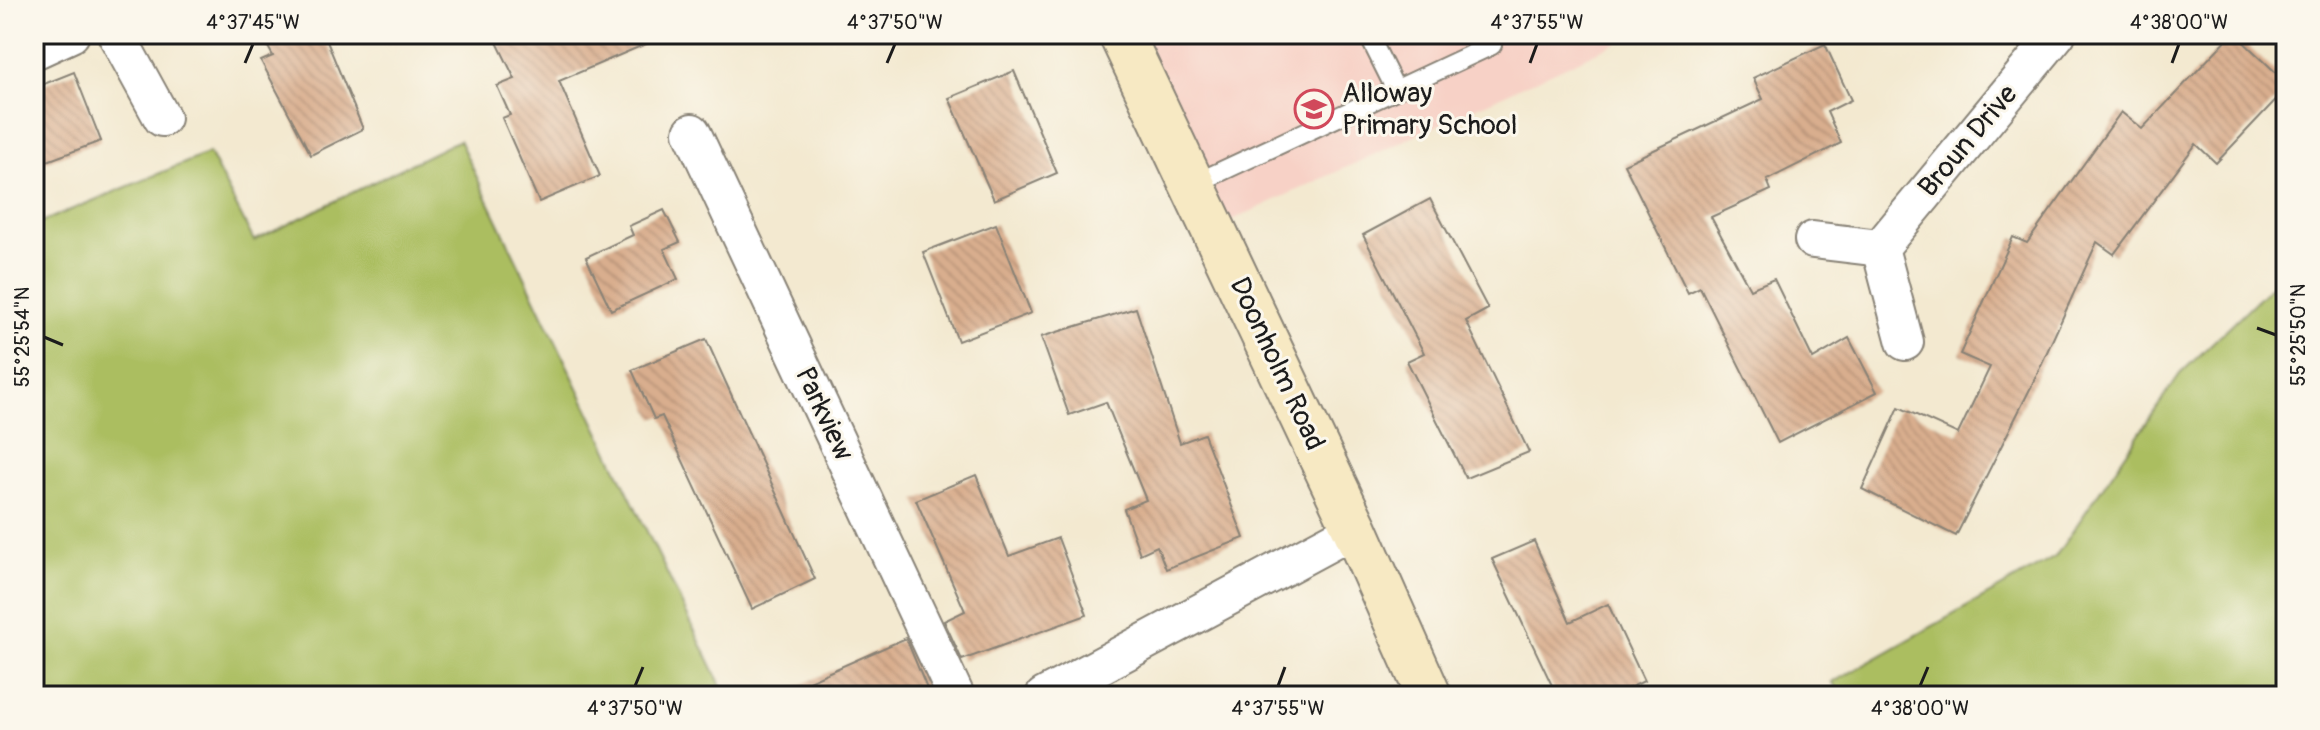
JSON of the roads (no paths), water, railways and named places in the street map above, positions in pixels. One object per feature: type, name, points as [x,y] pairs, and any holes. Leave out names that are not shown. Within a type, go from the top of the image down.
[{"type":"street","points":[[34,51],[71,34]]},
{"type":"street","points":[[116,34],[162,118]]},
{"type":"street","name":"Doonholm Road","points":[[1121,34],[1355,529],[1429,696]]},
{"type":"street","name":"Broun Drive","points":[[1880,248],[2057,34]]},
{"type":"street","name":"Parkview","points":[[692,132],[956,696]]},
{"type":"street","points":[[1813,240],[1880,248],[1905,342]]},
{"type":"street","points":[[1044,696],[1355,529]]},
{"type":"lane","points":[[1368,34],[1396,90]]},
{"type":"lane","points":[[1192,185],[1492,45]]},
{"type":"place","name":"Alloway Primary School","points":[[1314,109]]}]
